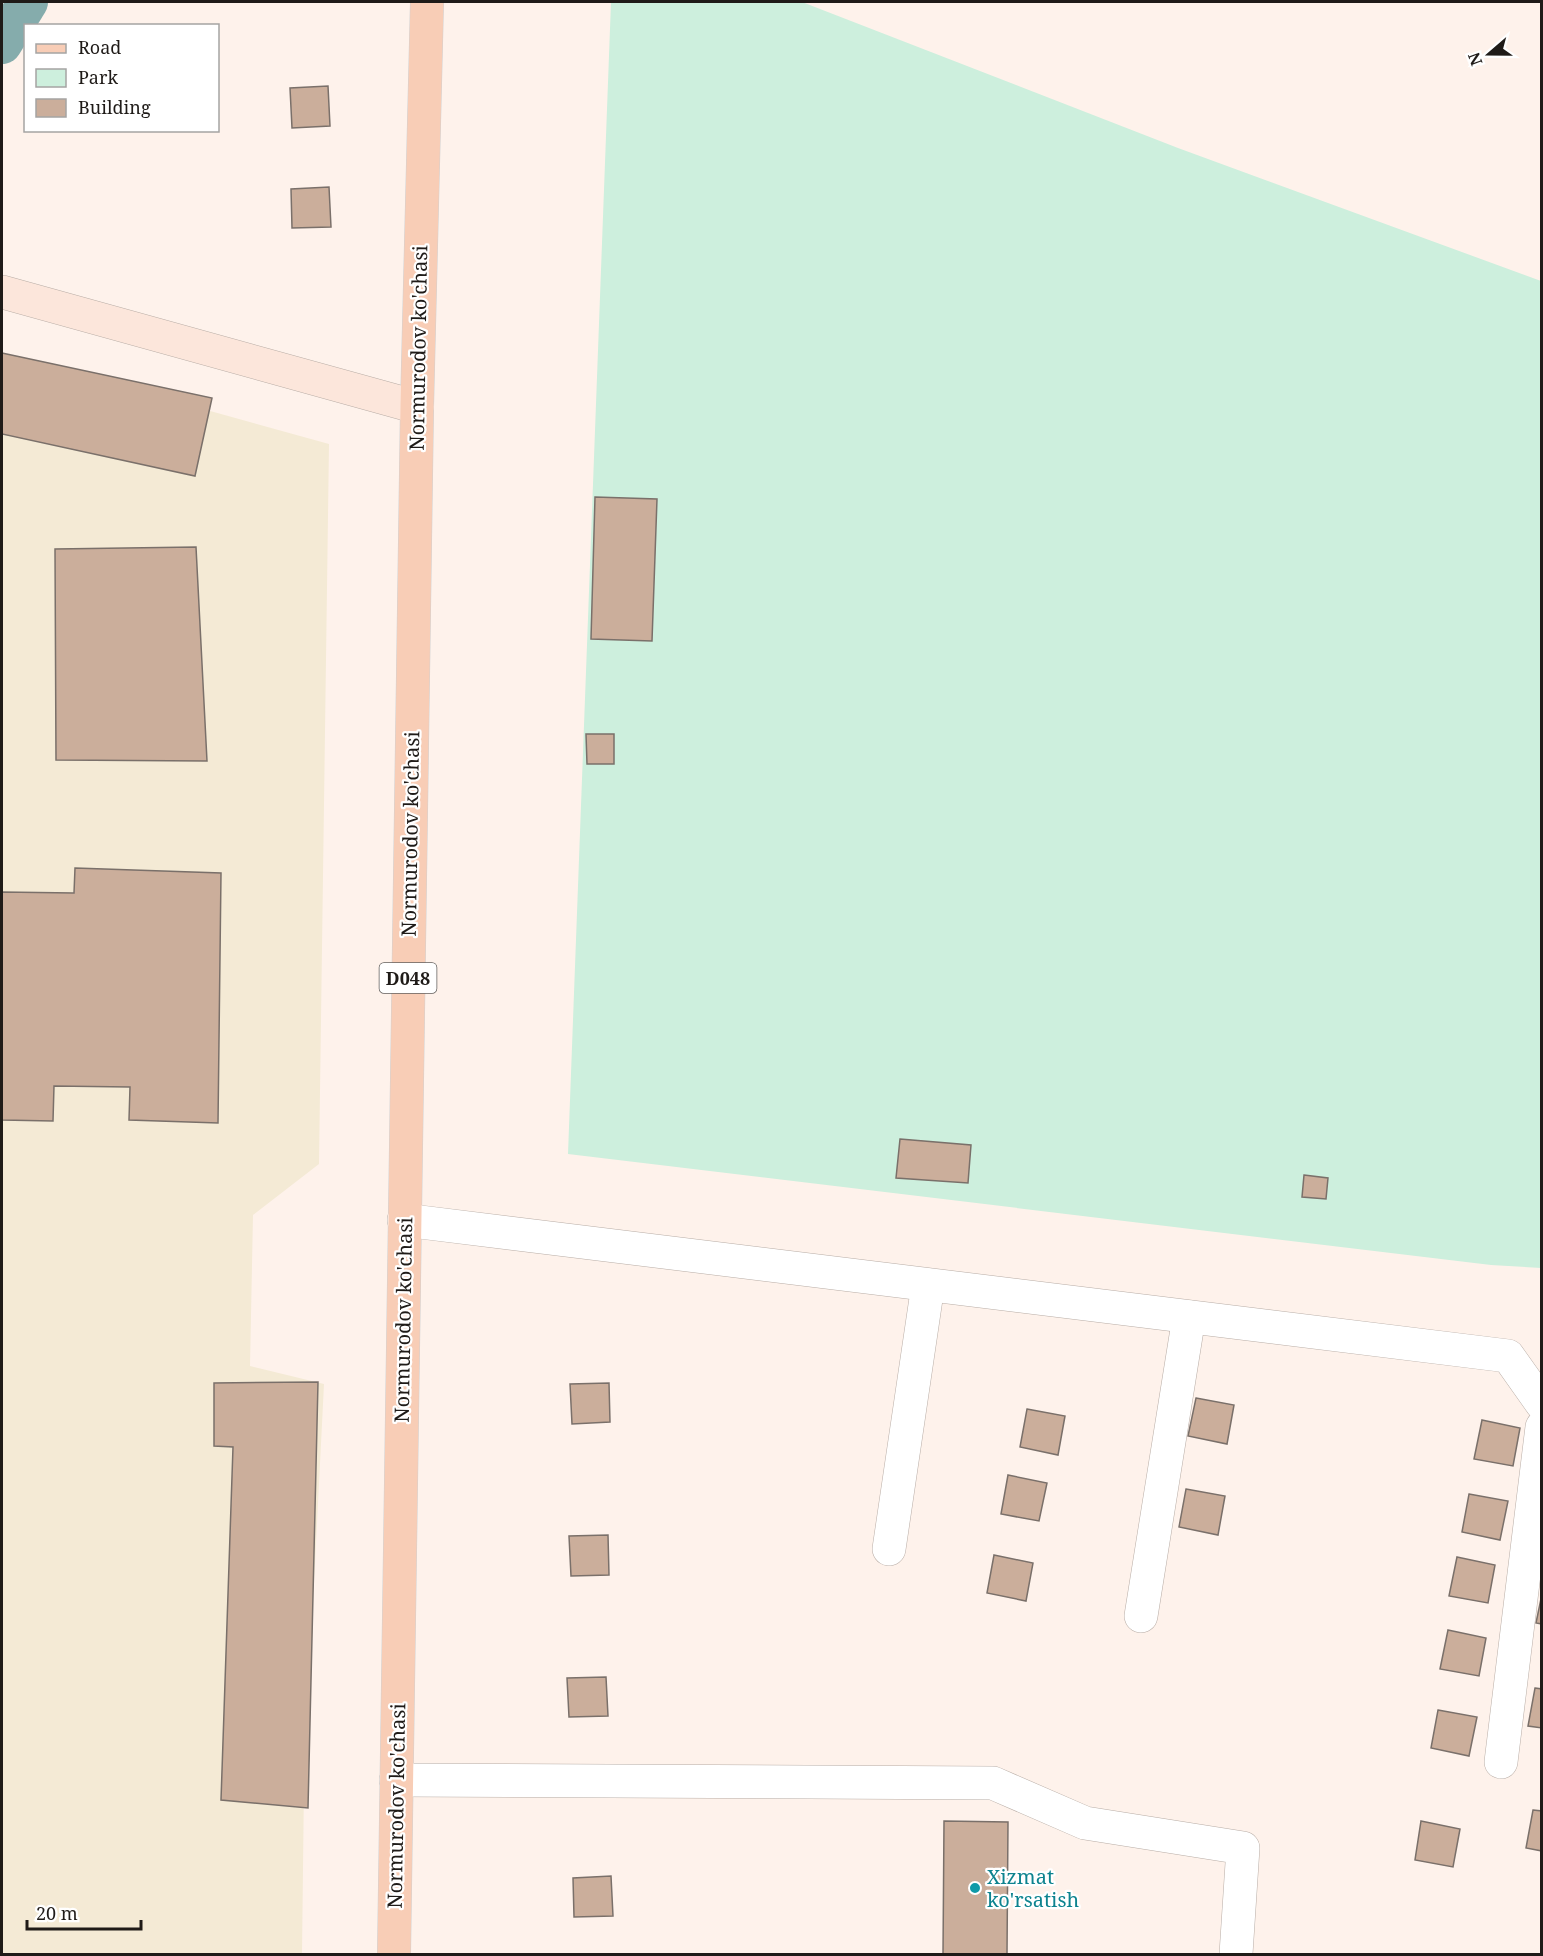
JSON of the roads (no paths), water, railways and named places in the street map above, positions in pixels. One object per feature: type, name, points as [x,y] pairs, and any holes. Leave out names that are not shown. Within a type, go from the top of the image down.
[{"type":"main road","name":"Normurodov ko'chasi","points":[[394,1954],[417,406],[427,2]]},
{"type":"main road","points":[[2,292],[417,406]]},
{"type":"street","points":[[404,1220],[1508,1356],[1542,1404]]},
{"type":"street","points":[[889,1549],[928,1285]]},
{"type":"street","points":[[1141,1616],[1189,1317]]},
{"type":"street","points":[[1501,1762],[1542,1427]]},
{"type":"street","points":[[396,1780],[993,1783],[1085,1823],[1243,1848],[1236,1954]]},
{"type":"waterway","points":[[2,44],[28,2]]},
{"type":"place","name":"Xizmat ko'rsatish","points":[[975,1888]]}]
